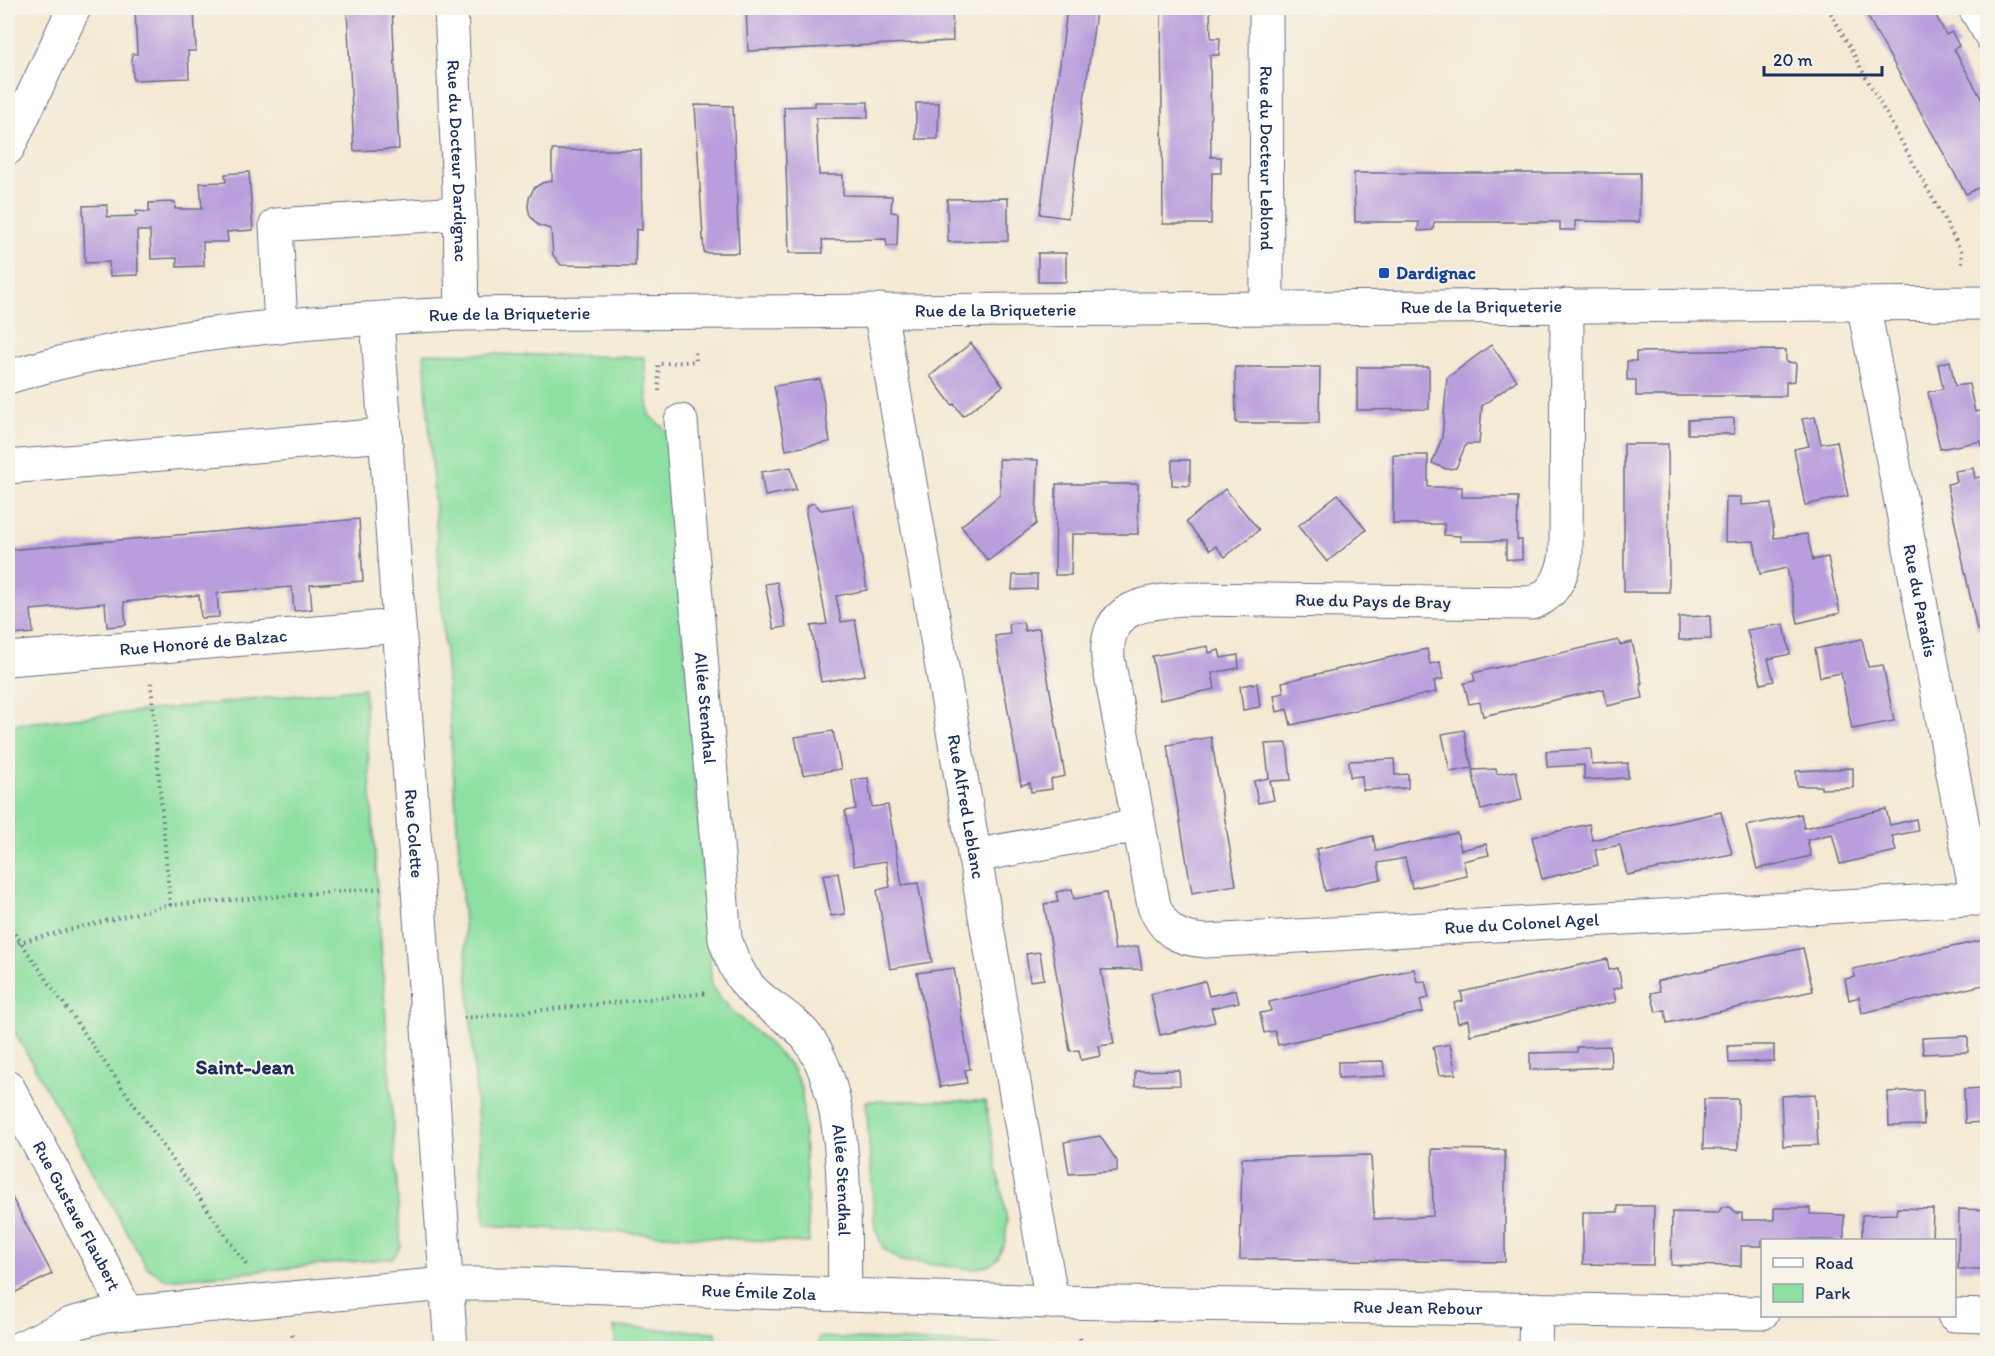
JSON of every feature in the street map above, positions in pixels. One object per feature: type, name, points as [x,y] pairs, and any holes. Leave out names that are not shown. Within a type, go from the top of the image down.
[{"type":"street","points":[[8,148],[74,8]]},
{"type":"street","name":"Rue du Docteur Dardignac","points":[[452,8],[462,314]]},
{"type":"street","name":"Rue du Docteur Leblond","points":[[1266,8],[1267,307]]},
{"type":"street","points":[[281,327],[276,225],[460,213]]},
{"type":"street","name":"Rue de la Briqueterie","points":[[8,377],[59,362],[128,348],[281,327],[462,314],[1975,302]]},
{"type":"street","name":"Rue du Paradis","points":[[1863,303],[1982,898]]},
{"type":"street","name":"Rue du Pays de Bray","points":[[1139,825],[1107,644],[1113,626],[1129,610],[1181,599],[1531,603],[1539,601],[1555,586],[1561,576],[1566,555],[1567,305]]},
{"type":"street","name":"Rue Alfred Leblanc","points":[[880,310],[974,856],[1062,1302]]},
{"type":"street","name":"Rue Colette","points":[[377,319],[451,1348]]},
{"type":"street","name":"Allée Stendhal","points":[[681,421],[725,939],[739,975],[750,988],[787,1018],[810,1041],[828,1077],[839,1131],[843,1179],[845,1295]]},
{"type":"street","points":[[8,467],[386,435]]},
{"type":"street","name":"Rue Honoré de Balzac","points":[[8,659],[399,626]]},
{"type":"street","points":[[974,856],[1139,825]]},
{"type":"street","name":"Rue du Colonel Agel","points":[[1139,825],[1154,906],[1159,918],[1167,928],[1191,940],[1982,898]]},
{"type":"street","name":"Rue Gustave Flaubert","points":[[8,1087],[126,1312]]},
{"type":"street","name":"Rue Émile Zola","points":[[20,1348],[71,1324],[89,1318],[126,1312],[446,1284],[530,1284],[1062,1302]]},
{"type":"street","name":"Rue Jean Rebour","points":[[1062,1302],[1761,1312]]},
{"type":"street","points":[[1536,1309],[1536,1348]]},
{"type":"street","points":[[1956,1315],[1988,1316]]},
{"type":"lane","points":[[1968,8],[1988,42]]},
{"type":"path","points":[[1828,8],[1961,250],[1975,302]]},
{"type":"path","points":[[659,393],[658,364],[696,362],[695,345]]},
{"type":"path","points":[[148,648],[170,905]]},
{"type":"path","points":[[8,949],[20,942],[170,905],[418,885]]},
{"type":"path","points":[[8,924],[247,1266],[259,1301]]},
{"type":"path","points":[[427,1021],[750,988]]},
{"type":"path","points":[[290,1331],[297,1348]]},
{"type":"green space","points":[[424,353],[644,357],[649,415],[667,431],[712,987],[732,1011],[791,1066],[802,1089],[809,1243],[485,1225]]},
{"type":"green space","points":[[364,688],[401,1246],[393,1258],[166,1280],[146,1266],[8,1020],[8,725]]},
{"type":"green space","points":[[866,1101],[985,1101],[1007,1221],[1005,1242],[997,1259],[990,1265],[972,1269],[900,1261],[883,1248],[875,1228]]},
{"type":"green space","points":[[614,1327],[716,1332],[716,1348],[616,1348]]},
{"type":"green space","points":[[819,1337],[1067,1348],[818,1348]]},
{"type":"building","points":[[194,8],[196,51],[188,51],[189,78],[133,80],[132,54],[137,54],[135,9]]},
{"type":"building","points":[[347,8],[392,8],[399,149],[354,151]]},
{"type":"building","points":[[746,8],[952,8],[953,41],[748,51]]},
{"type":"building","points":[[1161,8],[1210,8],[1211,38],[1220,38],[1219,55],[1210,55],[1211,157],[1221,157],[1221,173],[1212,173],[1211,224],[1163,224]]},
{"type":"building","points":[[1863,8],[1932,8],[1946,35],[1952,32],[1959,46],[1954,49],[1988,111],[1988,183],[1966,194]]},
{"type":"building","points":[[1067,10],[1096,12],[1068,218],[1040,214]]},
{"type":"building","points":[[815,102],[868,102],[868,118],[816,118],[819,175],[843,175],[843,195],[892,196],[891,212],[898,213],[897,246],[887,246],[886,239],[822,240],[823,253],[789,253],[784,107],[815,106]]},
{"type":"building","points":[[916,103],[939,103],[938,139],[916,139]]},
{"type":"building","points":[[695,105],[733,106],[739,253],[704,253]]},
{"type":"building","points":[[552,150],[641,150],[642,230],[636,229],[635,266],[561,265],[553,255],[551,229],[538,225],[530,216],[528,207],[534,188],[552,181]]},
{"type":"building","points":[[249,172],[253,230],[227,232],[228,242],[203,242],[204,266],[177,267],[177,258],[151,259],[150,231],[137,231],[138,275],[110,276],[109,262],[85,263],[83,206],[107,205],[107,217],[137,216],[136,211],[149,212],[149,203],[175,202],[175,209],[202,209],[200,183],[226,182],[225,174]]},
{"type":"building","points":[[1354,173],[1640,173],[1639,222],[1575,221],[1575,230],[1560,230],[1560,222],[1434,222],[1433,230],[1418,231],[1419,222],[1355,222]]},
{"type":"building","points":[[1008,198],[1008,241],[948,242],[947,199]]},
{"type":"building","points":[[1038,253],[1066,253],[1066,282],[1038,282]]},
{"type":"building","points":[[971,343],[1003,386],[963,416],[930,376]]},
{"type":"building","points":[[1491,345],[1517,380],[1482,406],[1479,444],[1466,444],[1456,468],[1446,469],[1432,463],[1442,438],[1447,378]]},
{"type":"building","points":[[1786,350],[1786,362],[1796,363],[1795,381],[1786,382],[1786,396],[1636,396],[1636,380],[1627,380],[1627,361],[1636,361],[1636,352]]},
{"type":"building","points":[[1950,361],[1955,386],[1969,384],[1975,412],[1988,409],[1988,448],[1983,449],[1981,441],[1940,449],[1928,392],[1943,389],[1938,364]]},
{"type":"building","points":[[1235,367],[1320,367],[1319,423],[1236,423]]},
{"type":"building","points":[[1357,367],[1429,367],[1429,409],[1357,410]]},
{"type":"building","points":[[820,379],[830,442],[786,450],[774,386]]},
{"type":"building","points":[[1815,417],[1821,444],[1837,441],[1848,496],[1805,505],[1794,449],[1809,446],[1802,419]]},
{"type":"building","points":[[1734,418],[1734,434],[1688,434],[1688,420]]},
{"type":"building","points":[[1624,444],[1668,444],[1669,592],[1624,592]]},
{"type":"building","points":[[1393,455],[1428,455],[1428,487],[1462,487],[1462,497],[1518,497],[1517,540],[1522,540],[1522,560],[1506,559],[1506,541],[1460,541],[1460,536],[1444,535],[1444,524],[1393,524]]},
{"type":"building","points":[[999,459],[1038,460],[1036,524],[988,561],[961,526],[1000,495]]},
{"type":"building","points":[[1172,460],[1190,460],[1190,486],[1172,485]]},
{"type":"building","points":[[791,467],[796,490],[765,496],[761,472]]},
{"type":"building","points":[[1973,468],[1975,478],[1988,476],[1986,642],[1984,629],[1977,630],[1947,484],[1957,482],[1955,471]]},
{"type":"building","points":[[1056,484],[1138,484],[1138,534],[1072,534],[1071,575],[1055,575]]},
{"type":"building","points":[[1225,489],[1259,530],[1225,557],[1216,546],[1210,550],[1186,522]]},
{"type":"building","points":[[1338,494],[1366,530],[1327,562],[1298,526]]},
{"type":"building","points":[[1726,497],[1741,497],[1741,505],[1771,503],[1774,538],[1807,534],[1813,560],[1828,557],[1840,613],[1798,623],[1787,568],[1760,574],[1754,541],[1725,542]]},
{"type":"building","points":[[814,503],[821,510],[853,505],[867,590],[836,596],[841,622],[855,620],[865,675],[821,682],[811,626],[827,624],[806,513],[808,505]]},
{"type":"building","points":[[359,519],[363,581],[310,585],[312,609],[294,611],[292,587],[217,593],[219,617],[201,618],[199,595],[124,602],[126,625],[107,627],[105,603],[31,610],[33,633],[13,635],[12,612],[8,612],[8,550]]},
{"type":"building","points":[[1013,575],[1037,575],[1037,589],[1012,590]]},
{"type":"building","points":[[777,582],[786,627],[774,629],[765,584]]},
{"type":"building","points":[[1710,616],[1711,639],[1679,640],[1679,617]]},
{"type":"building","points":[[1023,622],[1025,631],[1039,628],[1065,776],[1051,779],[1052,789],[1031,792],[1030,783],[1021,785],[995,636],[1010,634],[1009,624]]},
{"type":"building","points":[[1784,624],[1790,654],[1768,659],[1774,681],[1761,684],[1747,630]]},
{"type":"building","points":[[1862,639],[1868,667],[1883,665],[1894,721],[1852,729],[1841,673],[1820,677],[1815,649]]},
{"type":"building","points":[[1618,640],[1620,645],[1632,642],[1642,683],[1640,683],[1643,698],[1607,706],[1604,689],[1483,716],[1480,702],[1469,704],[1464,683],[1475,681],[1473,673]]},
{"type":"building","points":[[1208,646],[1209,653],[1219,650],[1221,658],[1238,655],[1239,668],[1212,673],[1215,689],[1160,700],[1152,656]]},
{"type":"building","points":[[1427,649],[1430,664],[1440,662],[1443,679],[1434,681],[1436,692],[1291,725],[1287,709],[1277,712],[1274,695],[1284,693],[1282,682]]},
{"type":"building","points":[[1257,683],[1260,707],[1243,710],[1240,686]]},
{"type":"building","points":[[1464,730],[1472,768],[1450,772],[1442,734]]},
{"type":"building","points":[[833,731],[841,769],[803,775],[795,737]]},
{"type":"building","points":[[1211,737],[1236,885],[1192,893],[1167,745]]},
{"type":"building","points":[[1287,743],[1291,780],[1270,781],[1274,800],[1258,803],[1254,781],[1269,778],[1265,744]]},
{"type":"building","points":[[1591,749],[1592,765],[1628,763],[1628,778],[1584,780],[1584,765],[1547,767],[1546,751]]},
{"type":"building","points":[[1394,759],[1395,775],[1408,774],[1408,788],[1363,790],[1362,776],[1350,777],[1349,761]]},
{"type":"building","points":[[1853,768],[1853,788],[1821,789],[1821,786],[1797,786],[1796,771]]},
{"type":"building","points":[[1496,769],[1497,774],[1516,771],[1522,800],[1481,810],[1472,770]]},
{"type":"building","points":[[868,778],[872,807],[888,805],[902,885],[918,883],[932,962],[890,969],[877,890],[890,887],[886,861],[854,866],[845,811],[856,809],[852,780]]},
{"type":"building","points":[[1886,809],[1890,825],[1916,819],[1918,831],[1892,836],[1896,851],[1840,864],[1832,834],[1807,840],[1811,856],[1757,869],[1746,826],[1801,814],[1804,828]]},
{"type":"building","points":[[1721,812],[1732,854],[1627,875],[1620,845],[1595,850],[1598,865],[1542,879],[1532,837],[1589,824],[1592,840]]},
{"type":"building","points":[[1457,833],[1461,850],[1486,844],[1489,855],[1463,861],[1467,876],[1412,888],[1405,858],[1378,863],[1381,879],[1325,891],[1316,849],[1373,836],[1376,851]]},
{"type":"building","points":[[838,873],[845,914],[831,916],[823,875]]},
{"type":"building","points":[[1072,889],[1074,899],[1106,893],[1115,950],[1138,946],[1142,969],[1101,970],[1114,1044],[1099,1046],[1101,1056],[1081,1060],[1079,1050],[1070,1051],[1044,904],[1058,902],[1056,892]]},
{"type":"building","points":[[1988,939],[1988,984],[1862,1013],[1859,997],[1849,1000],[1845,979],[1855,977],[1853,969]]},
{"type":"building","points":[[1803,948],[1813,991],[1667,1023],[1665,1010],[1656,1012],[1651,993],[1660,991],[1657,981]]},
{"type":"building","points":[[1040,952],[1044,979],[1030,981],[1026,954]]},
{"type":"building","points":[[1607,959],[1609,970],[1618,968],[1622,987],[1613,989],[1616,1002],[1470,1035],[1468,1020],[1458,1023],[1454,1003],[1463,1001],[1461,992]]},
{"type":"building","points":[[954,968],[970,1069],[965,1070],[967,1083],[940,1087],[917,973]]},
{"type":"building","points":[[1414,969],[1417,982],[1425,981],[1429,998],[1420,1000],[1423,1012],[1278,1045],[1275,1031],[1264,1033],[1260,1013],[1271,1011],[1269,1002]]},
{"type":"building","points":[[1205,981],[1209,996],[1236,990],[1239,1002],[1211,1008],[1215,1022],[1160,1035],[1151,994]]},
{"type":"building","points":[[1968,1036],[1968,1052],[1923,1054],[1922,1038]]},
{"type":"building","points":[[1450,1044],[1456,1074],[1439,1075],[1433,1047]]},
{"type":"building","points":[[1774,1045],[1774,1061],[1729,1063],[1728,1046]]},
{"type":"building","points":[[1610,1046],[1611,1067],[1530,1070],[1530,1053],[1577,1052],[1577,1047]]},
{"type":"building","points":[[1383,1061],[1385,1076],[1338,1078],[1338,1062]]},
{"type":"building","points":[[1179,1070],[1180,1085],[1135,1086],[1135,1071]]},
{"type":"building","points":[[1988,1088],[1988,1122],[1965,1123],[1964,1089]]},
{"type":"building","points":[[1923,1090],[1924,1125],[1889,1126],[1888,1092]]},
{"type":"building","points":[[1815,1094],[1818,1145],[1783,1146],[1781,1096]]},
{"type":"building","points":[[1704,1099],[1738,1099],[1738,1150],[1703,1149]]},
{"type":"building","points":[[1100,1136],[1117,1161],[1117,1171],[1069,1174],[1064,1142]]},
{"type":"building","points":[[1432,1149],[1505,1150],[1505,1262],[1240,1259],[1242,1158],[1371,1155],[1374,1219],[1433,1216]]},
{"type":"building","points":[[8,1190],[52,1274],[8,1296]]},
{"type":"building","points":[[1618,1206],[1654,1206],[1653,1265],[1583,1264],[1583,1212],[1618,1212]]},
{"type":"building","points":[[1722,1207],[1730,1207],[1737,1213],[1742,1213],[1742,1220],[1774,1220],[1774,1208],[1810,1208],[1810,1214],[1844,1215],[1844,1239],[1761,1239],[1761,1246],[1741,1246],[1741,1266],[1671,1265],[1672,1212],[1718,1213]]},
{"type":"building","points":[[1897,1208],[1933,1209],[1932,1239],[1862,1239],[1862,1215],[1896,1214]]},
{"type":"building","points":[[1959,1209],[1988,1210],[1988,1269],[1958,1269]]},
{"type":"building","points":[[1256,1345],[1417,1346],[1416,1348],[1256,1348]]},
{"type":"place","name":"Dardignac","points":[[1384,273]]},
{"type":"district","name":"Saint-Jean","points":[[245,1066]]}]
